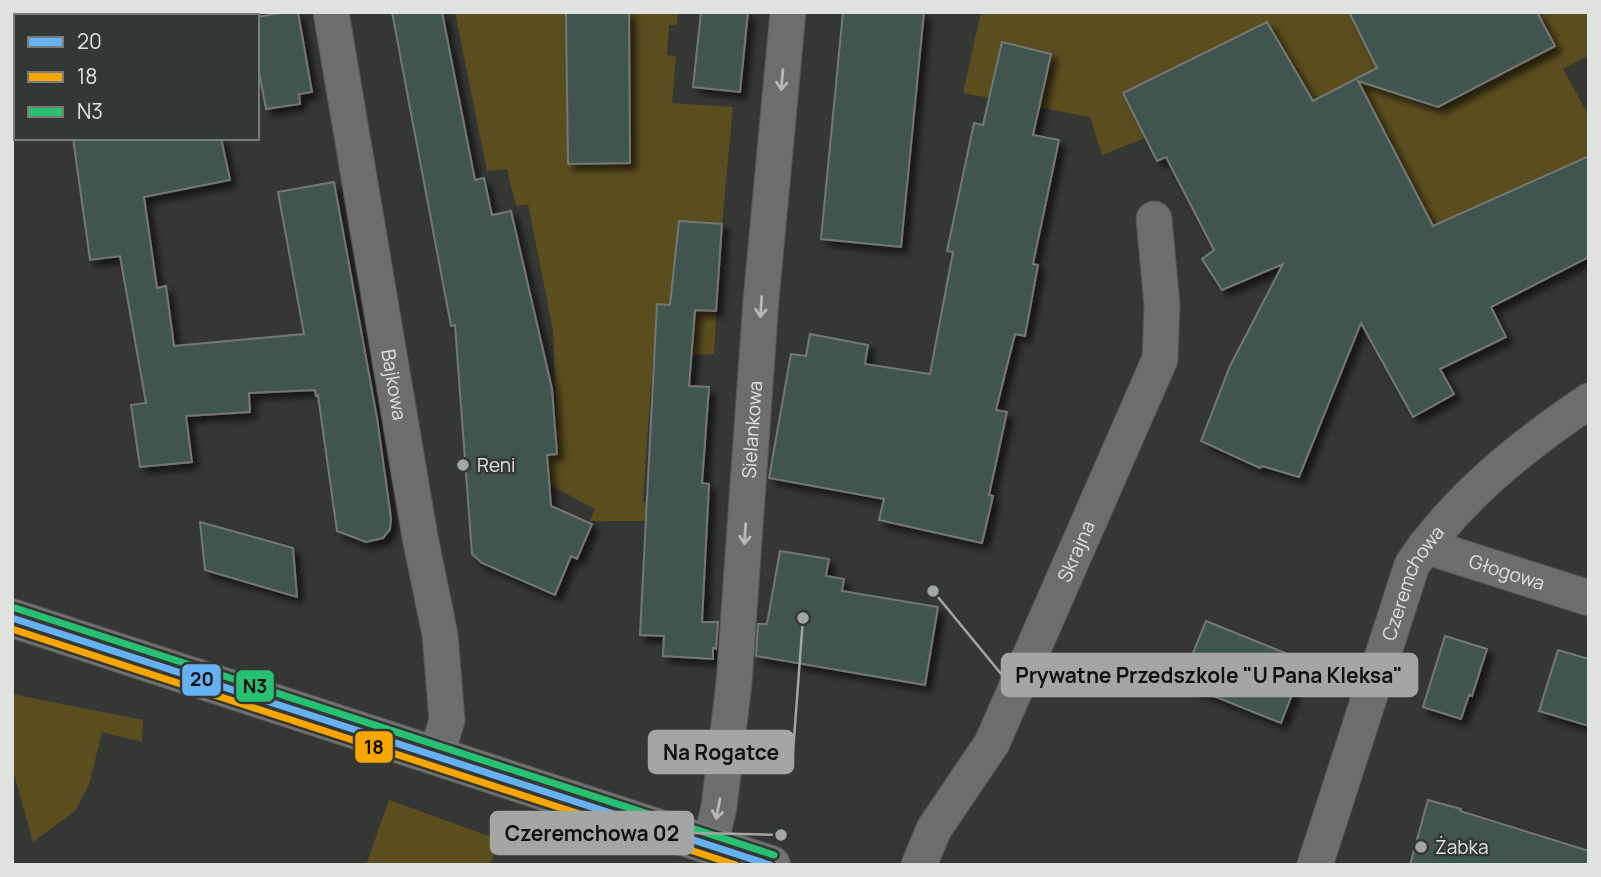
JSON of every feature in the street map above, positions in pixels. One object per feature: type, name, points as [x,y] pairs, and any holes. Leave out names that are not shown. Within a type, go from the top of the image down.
[{"type":"street","name":"Bajkowa","points":[[331,12],[417,523],[440,635],[447,720],[436,756]]},
{"type":"street","name":"Sielankowa","points":[[710,845],[719,807],[734,683],[761,300],[788,12]]},
{"type":"street","name":"Skrajna","points":[[919,865],[934,829],[992,743],[1160,359],[1162,305],[1154,219]]},
{"type":"street","name":"Czeremchowa","points":[[1315,865],[1412,565],[1424,546],[1497,470],[1548,429],[1589,401]]},
{"type":"street","name":"Głogowa","points":[[1424,546],[1589,598]]},
{"type":"street","points":[[12,618],[771,865]]},
{"type":"shaded area","points":[[455,12],[678,12],[677,25],[669,25],[667,55],[676,56],[672,103],[733,107],[714,354],[653,353],[643,502],[650,503],[649,521],[590,521],[595,509],[550,485],[548,455],[558,454],[553,330],[528,204],[516,206],[507,169],[487,171]]},
{"type":"shaded area","points":[[981,12],[1349,12],[1362,37],[1425,12],[1589,12],[1589,55],[1563,69],[1589,116],[1589,156],[1386,251],[1305,88],[1267,22],[1123,92],[1145,138],[1102,155],[1090,117],[963,93]]},
{"type":"shaded area","points":[[12,694],[143,720],[142,742],[102,732],[89,785],[75,811],[33,842],[12,767]]},
{"type":"shaded area","points":[[389,800],[497,839],[493,859],[486,865],[366,865]]},
{"type":"building","points":[[298,12],[312,92],[299,94],[300,104],[266,109],[259,72],[259,17]]},
{"type":"building","points":[[392,12],[442,12],[475,180],[484,178],[492,215],[511,211],[552,389],[557,454],[547,455],[551,506],[592,524],[577,559],[571,556],[555,595],[482,563],[472,554],[455,325],[451,326]]},
{"type":"building","points":[[566,12],[629,12],[630,163],[568,164]]},
{"type":"building","points":[[701,12],[748,12],[740,92],[693,87]]},
{"type":"building","points":[[843,12],[924,12],[901,247],[821,239]]},
{"type":"building","points":[[1349,12],[1537,12],[1555,46],[1438,107],[1358,81],[1433,226],[1589,156],[1589,257],[1491,307],[1506,337],[1440,369],[1454,394],[1413,417],[1361,323],[1299,477],[1262,466],[1260,468],[1201,441],[1230,366],[1283,264],[1222,290],[1202,259],[1214,250],[1166,157],[1157,161],[1123,93],[1267,22],[1313,101],[1377,68]]},
{"type":"building","points":[[1002,42],[1051,54],[1033,135],[1059,140],[1033,264],[1038,265],[1025,336],[1015,334],[996,410],[1007,412],[989,495],[993,496],[982,543],[879,520],[884,499],[769,478],[791,354],[806,356],[810,334],[868,345],[865,364],[930,374],[953,252],[947,251],[974,123],[983,125]]},
{"type":"building","points":[[73,140],[221,140],[230,180],[144,197],[157,288],[166,286],[174,346],[304,334],[278,192],[334,182],[377,418],[391,518],[390,529],[383,538],[366,542],[337,531],[318,395],[316,396],[315,390],[249,393],[250,412],[186,416],[192,462],[140,467],[131,405],[146,403],[120,256],[90,260]]},
{"type":"building","points":[[679,221],[722,224],[716,311],[695,310],[689,386],[709,387],[702,483],[709,484],[702,622],[718,622],[713,659],[663,656],[664,636],[640,635],[657,304],[670,305]]},
{"type":"building","points":[[200,522],[293,548],[297,597],[205,570]]},
{"type":"building","points":[[780,551],[829,559],[826,576],[844,579],[842,591],[938,607],[925,685],[756,656],[758,624],[767,624]]},
{"type":"building","points":[[1206,621],[1305,661],[1281,723],[1181,683]]},
{"type":"building","points":[[1445,636],[1487,649],[1472,696],[1469,695],[1461,719],[1423,707]]},
{"type":"building","points":[[1558,650],[1589,659],[1589,726],[1539,711]]},
{"type":"building","points":[[1428,800],[1589,851],[1589,865],[1410,865]]},
{"type":"transit line","name":"N3","points":[[15,608],[774,855]]},
{"type":"transit line","name":"20","points":[[12,618],[770,865]]},
{"type":"transit line","name":"18","points":[[12,629],[736,865]]},
{"type":"place","name":"Reni","points":[[463,465]]},
{"type":"place","name":"Prywatne Przedszkole \"U Pana Kleksa\"","points":[[933,591]]},
{"type":"place","name":"Na Rogatce","points":[[803,618]]},
{"type":"place","name":"Czeremchowa 02","points":[[781,835]]},
{"type":"place","name":"Żabka","points":[[1421,847]]}]
